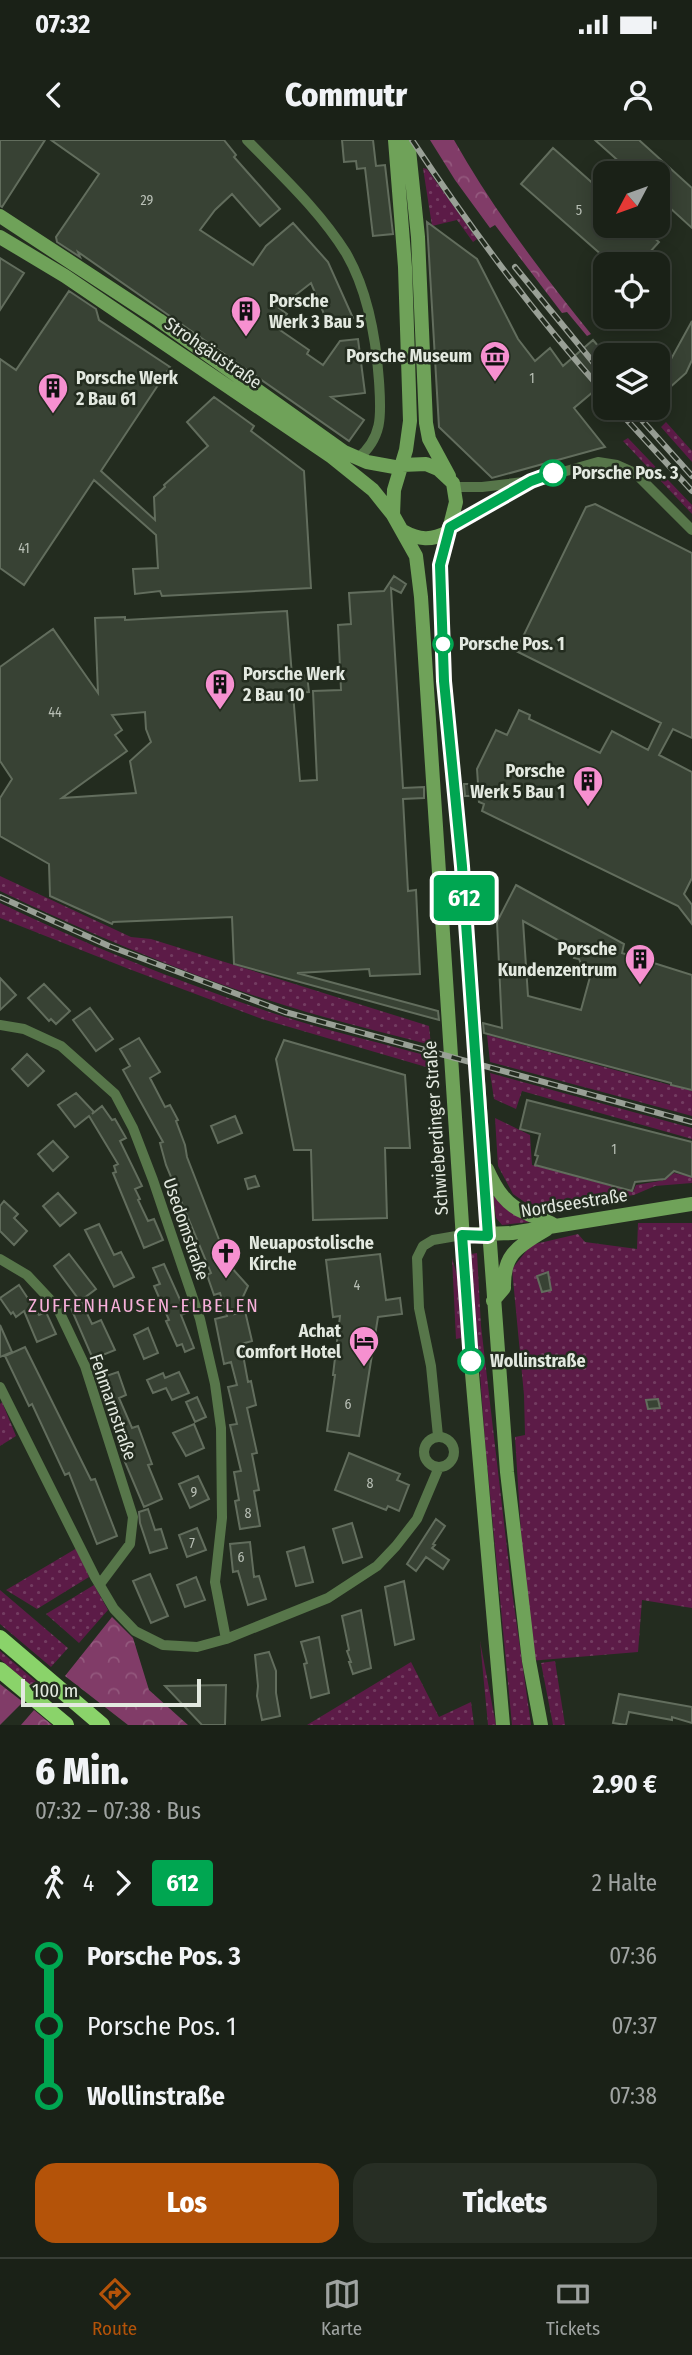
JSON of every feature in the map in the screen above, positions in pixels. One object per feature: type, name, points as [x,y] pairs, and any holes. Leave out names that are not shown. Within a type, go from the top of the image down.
[{"type":"highway","points":[[0,1638],[102,1725]]},
{"type":"highway","points":[[0,1670],[66,1725]]},
{"type":"main road","points":[[399,142],[412,174],[418,237],[426,423],[429,439],[454,485],[455,511],[440,565],[444,681],[462,866],[507,1472],[529,1661],[541,1725]]},
{"type":"main road","points":[[399,142],[410,421],[392,499],[393,515],[403,531],[423,539],[439,537],[449,529]]},
{"type":"main road","name":"Strohgäustraße","points":[[0,216],[159,320],[344,453],[357,459],[401,467]]},
{"type":"main road","name":"Strohgäustraße","points":[[0,237],[65,276],[332,457],[366,483],[393,515]]},
{"type":"main road","points":[[401,467],[426,464],[438,470],[454,485]]},
{"type":"main road","name":"Schwieberdinger Straße","points":[[403,531],[416,556],[421,597],[462,1235],[503,1725]]},
{"type":"main road","points":[[483,1162],[495,1187],[506,1201],[527,1214],[541,1217],[554,1225],[511,1255],[503,1273],[504,1288],[493,1301]]},
{"type":"main road","name":"Nordseestraße","points":[[462,1235],[488,1236],[692,1204]]},
{"type":"street","points":[[247,140],[313,212],[346,253],[365,294],[377,354],[381,415],[377,435],[369,449],[357,459]]},
{"type":"street","points":[[454,485],[482,487],[531,481],[598,462],[617,465],[635,473],[692,530]]},
{"type":"street","points":[[449,529],[531,481]]},
{"type":"street","name":"Usedomstraße","points":[[0,1025],[24,1029],[61,1046],[115,1094],[133,1128],[153,1180],[200,1319],[215,1384],[221,1429],[222,1518],[215,1582],[226,1639]]},
{"type":"street","points":[[438,1436],[431,1366],[419,1308],[417,1258],[424,1246],[433,1240],[462,1235]]},
{"type":"street","name":"Fehmarnstraße","points":[[0,1259],[27,1275],[57,1307],[85,1366],[133,1517],[130,1545],[100,1584]]},
{"type":"street","points":[[0,1387],[114,1609],[135,1631],[163,1645],[197,1647],[226,1639],[328,1598],[377,1566],[417,1519],[439,1467],[450,1462],[453,1454],[450,1441],[438,1436]]},
{"type":"street","points":[[438,1436],[427,1442],[424,1448],[428,1462],[439,1467]]},
{"type":"shaded area","points":[[423,168],[427,169],[477,239],[473,242],[457,220],[432,226]]},
{"type":"shaded area","points":[[666,422],[692,451],[692,462],[661,427]]},
{"type":"shaded area","points":[[628,438],[692,505],[692,514],[623,441]]},
{"type":"shaded area","points":[[0,876],[131,937],[151,939],[429,1026],[431,1045],[305,1011],[178,968],[0,891]]},
{"type":"shaded area","points":[[0,903],[104,950],[246,1004],[300,1022],[432,1057],[433,1069],[262,1019],[129,969],[0,918]]},
{"type":"shaded area","points":[[487,1035],[692,1091],[692,1116],[490,1062]]},
{"type":"shaded area","points":[[490,1073],[692,1128],[692,1139],[522,1091],[516,1109],[494,1099]]},
{"type":"shaded area","points":[[495,1118],[530,1135],[532,1165],[633,1192],[636,1185],[665,1180],[674,1173],[692,1177],[692,1183],[655,1186],[634,1195],[560,1206],[526,1203],[513,1194],[498,1166]]},
{"type":"shaded area","points":[[493,1197],[530,1222],[502,1225],[496,1218]]},
{"type":"shaded area","points":[[638,1223],[692,1223],[692,1608],[642,1600],[638,1652],[529,1661],[515,1437],[525,1435],[524,1395],[512,1269],[531,1245],[578,1234],[585,1242],[637,1249]]},
{"type":"shaded area","points":[[477,1253],[481,1326],[512,1591],[531,1725],[512,1725],[485,1441],[471,1254]]},
{"type":"shaded area","points":[[452,1258],[457,1275],[461,1338],[456,1339]]},
{"type":"shaded area","points":[[2,1402],[16,1436],[0,1446],[0,1404]]},
{"type":"shaded area","points":[[77,1548],[89,1577],[37,1609],[6,1590]]},
{"type":"shaded area","points":[[94,1585],[108,1610],[79,1643],[46,1614]]},
{"type":"shaded area","points":[[0,1590],[68,1648],[51,1667],[0,1624]]},
{"type":"shaded area","points":[[480,1641],[496,1725],[488,1725]]},
{"type":"shaded area","points":[[0,1651],[40,1685],[36,1690],[0,1659]]},
{"type":"shaded area","points":[[555,1661],[565,1725],[553,1725],[541,1663]]},
{"type":"shaded area","points":[[411,1662],[439,1717],[471,1702],[474,1725],[307,1725]]},
{"type":"green space","points":[[430,140],[454,140],[518,240],[591,334],[587,336],[567,312],[562,313],[495,225],[490,228]]},
{"type":"green space","points":[[112,1617],[133,1638],[149,1690],[188,1725],[128,1725],[65,1676]]},
{"type":"green space","points":[[0,1684],[23,1702],[0,1725]]},
{"type":"green space","points":[[34,1710],[52,1725],[21,1725]]},
{"type":"building","points":[[0,140],[45,140],[2,207],[0,206]]},
{"type":"building","points":[[51,140],[224,140],[236,155],[234,157],[280,209],[260,226],[232,194],[200,230],[253,265],[266,246],[293,223],[328,262],[353,318],[329,326],[311,283],[279,308],[287,314],[277,328],[309,350],[307,354],[323,365],[340,341],[358,339],[365,393],[331,397],[364,420],[349,441],[78,252],[80,257],[57,242],[56,237],[99,174]]},
{"type":"building","points":[[342,140],[373,140],[376,166],[385,165],[393,234],[373,236],[365,168],[357,169],[356,161],[344,162]]},
{"type":"building","points":[[595,140],[639,140],[662,161],[619,161]]},
{"type":"building","points":[[553,148],[593,183],[593,238],[654,238],[659,242],[650,252],[598,252],[521,184]]},
{"type":"building","points":[[670,168],[692,188],[692,228],[670,208]]},
{"type":"building","name":"Porsche Museum","points":[[427,222],[477,259],[518,339],[535,361],[550,348],[563,366],[593,340],[596,343],[593,343],[593,392],[574,408],[605,447],[492,478],[439,427]]},
{"type":"building","points":[[0,258],[24,273],[0,310]]},
{"type":"building","points":[[69,291],[96,309],[99,320],[170,367],[101,471],[155,520],[154,497],[208,446],[187,422],[214,397],[254,426],[251,431],[304,471],[311,588],[162,596],[160,591],[135,594],[133,569],[158,568],[156,535],[94,480],[24,585],[0,568],[0,359],[16,370]]},
{"type":"building","points":[[692,321],[692,360],[686,373],[670,387],[670,361]]},
{"type":"building","points":[[595,504],[692,553],[692,738],[673,729],[659,755],[692,772],[692,878],[684,894],[692,905],[692,924],[678,906],[482,811],[484,804],[479,802],[478,796],[465,796],[464,784],[478,784],[477,769],[496,730],[507,735],[519,710],[530,715],[529,719],[600,753],[612,731],[648,750],[661,723],[516,651],[586,507]]},
{"type":"building","points":[[394,576],[406,584],[401,593],[391,588],[403,788],[424,787],[424,798],[403,799],[408,891],[416,890],[420,974],[370,976],[369,969],[297,973],[438,1011],[439,1020],[234,964],[232,917],[112,924],[50,896],[49,864],[0,836],[0,798],[12,779],[0,761],[0,667],[53,629],[98,693],[95,618],[125,617],[125,620],[287,611],[292,676],[307,675],[309,692],[293,693],[300,781],[317,780],[313,691],[341,690],[338,625],[351,624],[349,593],[384,591]],"holes":[[[145,712],[146,729],[151,742],[130,761],[136,793],[62,798],[127,751],[115,735],[122,730],[112,715]]]},
{"type":"building","name":"Porsche Kundenzentrum","points":[[516,885],[624,944],[622,953],[692,975],[692,1090],[484,1033],[483,1023],[502,1028],[497,922]],"holes":[[[523,921],[576,950],[574,958],[579,959],[590,977],[581,1010],[528,996]]]},
{"type":"building","points":[[0,978],[16,995],[0,1010]]},
{"type":"building","points":[[44,984],[70,1011],[56,1024],[51,1019],[49,1021],[28,998]]},
{"type":"building","points":[[90,1008],[113,1039],[96,1051],[73,1020]]},
{"type":"building","points":[[139,1038],[160,1072],[150,1078],[165,1107],[170,1105],[178,1120],[176,1121],[187,1157],[225,1255],[222,1257],[248,1286],[235,1314],[245,1311],[252,1341],[241,1344],[248,1382],[251,1381],[256,1405],[247,1408],[257,1453],[252,1454],[259,1490],[254,1491],[260,1526],[240,1529],[235,1501],[239,1500],[234,1472],[241,1471],[230,1425],[237,1424],[228,1387],[237,1385],[231,1362],[224,1364],[215,1319],[227,1316],[220,1293],[214,1295],[207,1275],[211,1273],[166,1165],[160,1143],[163,1142],[123,1070],[130,1066],[120,1049]]},
{"type":"building","points":[[284,1040],[405,1075],[410,1148],[385,1148],[387,1218],[313,1220],[311,1150],[294,1150],[276,1059]]},
{"type":"building","points":[[27,1054],[44,1071],[28,1086],[12,1069]]},
{"type":"building","points":[[76,1093],[94,1112],[92,1114],[102,1106],[112,1120],[115,1119],[126,1138],[120,1141],[142,1186],[135,1189],[140,1199],[138,1200],[148,1221],[154,1219],[163,1240],[144,1248],[113,1173],[116,1172],[114,1166],[118,1164],[89,1116],[75,1127],[58,1105]]},
{"type":"building","points":[[527,1100],[692,1142],[692,1177],[674,1171],[665,1179],[635,1182],[632,1191],[535,1165],[540,1134],[520,1129]]},
{"type":"building","points":[[235,1116],[242,1133],[218,1143],[211,1126]]},
{"type":"building","points":[[53,1141],[68,1157],[53,1171],[38,1154]]},
{"type":"building","points":[[255,1176],[259,1186],[248,1189],[245,1179]]},
{"type":"building","points":[[58,1193],[76,1213],[60,1226],[43,1206]]},
{"type":"building","points":[[4,1201],[18,1214],[14,1218],[27,1231],[14,1245],[0,1231],[0,1206]]},
{"type":"building","points":[[99,1224],[114,1255],[121,1252],[134,1277],[114,1287],[85,1230]]},
{"type":"building","points":[[69,1254],[96,1289],[80,1301],[54,1266]]},
{"type":"building","points":[[380,1254],[386,1300],[400,1298],[402,1314],[378,1317],[359,1436],[327,1431],[340,1316],[333,1317],[326,1260]]},
{"type":"building","points":[[164,1264],[186,1313],[181,1315],[194,1348],[185,1352],[182,1344],[177,1346],[154,1286],[160,1284],[153,1268]]},
{"type":"building","points":[[548,1272],[551,1290],[542,1292],[537,1276]]},
{"type":"building","points":[[19,1285],[39,1315],[46,1312],[56,1334],[37,1342],[24,1311],[16,1317],[13,1312],[11,1314],[0,1298]]},
{"type":"building","points":[[81,1301],[92,1324],[101,1320],[115,1350],[93,1359],[70,1306]]},
{"type":"building","points":[[0,1325],[12,1352],[0,1357]]},
{"type":"building","points":[[148,1328],[158,1353],[144,1359],[134,1335]]},
{"type":"building","points":[[25,1347],[91,1480],[95,1479],[117,1536],[97,1544],[69,1473],[65,1475],[32,1404],[29,1406],[5,1356]]},
{"type":"building","points":[[118,1372],[126,1395],[119,1398],[132,1428],[138,1426],[152,1464],[148,1465],[162,1499],[144,1507],[122,1455],[128,1452],[97,1379]]},
{"type":"building","points":[[179,1372],[189,1393],[172,1400],[166,1388],[153,1393],[147,1380],[163,1373],[165,1378]]},
{"type":"building","points":[[197,1397],[206,1417],[195,1422],[186,1402]]},
{"type":"building","points":[[658,1399],[660,1408],[648,1409],[646,1400]]},
{"type":"building","points":[[194,1424],[204,1448],[186,1456],[173,1433]]},
{"type":"building","points":[[349,1453],[400,1474],[397,1480],[409,1485],[399,1511],[388,1506],[386,1510],[335,1490]]},
{"type":"building","points":[[198,1476],[209,1499],[190,1508],[179,1484]]},
{"type":"building","points":[[148,1509],[155,1530],[161,1529],[167,1548],[150,1553],[139,1512]]},
{"type":"building","points":[[436,1519],[445,1526],[432,1548],[449,1560],[443,1569],[426,1557],[416,1571],[407,1564]]},
{"type":"building","points":[[352,1523],[362,1557],[343,1563],[333,1529]]},
{"type":"building","points":[[197,1528],[206,1550],[187,1557],[179,1535]]},
{"type":"building","points":[[250,1542],[254,1577],[259,1576],[266,1599],[248,1605],[238,1571],[233,1572],[230,1544]]},
{"type":"building","points":[[304,1547],[313,1582],[296,1586],[287,1552]]},
{"type":"building","points":[[150,1574],[168,1616],[151,1623],[133,1581]]},
{"type":"building","points":[[196,1577],[205,1600],[185,1607],[177,1585]]},
{"type":"building","points":[[404,1581],[414,1639],[395,1645],[385,1587]]},
{"type":"building","points":[[361,1610],[371,1668],[353,1674],[342,1616]]},
{"type":"building","points":[[319,1637],[329,1693],[311,1698],[304,1664],[307,1663],[301,1642]]},
{"type":"building","points":[[269,1652],[276,1671],[280,1716],[262,1720],[257,1696],[255,1655]]},
{"type":"building","points":[[226,1685],[225,1725],[202,1725],[165,1686]]},
{"type":"building","points":[[619,1694],[692,1707],[692,1723],[672,1717],[672,1720],[629,1712],[626,1725],[613,1723]]},
{"type":"railway","points":[[412,140],[504,271],[593,380]]},
{"type":"railway","points":[[515,267],[593,362]]},
{"type":"railway","points":[[627,420],[692,491]]},
{"type":"railway","points":[[642,420],[692,476]]},
{"type":"railway","points":[[0,897],[109,946],[285,1012],[692,1122]]},
{"type":"bus line","name":"612","points":[[471,1361],[462,1235],[488,1236],[462,866],[444,681],[440,565],[450,527],[531,481],[553,473]]},
{"type":"place","name":"Porsche Werk 3 Bau 5","points":[[246,338]]},
{"type":"place","name":"Porsche Museum","points":[[495,383]]},
{"type":"place","name":"Porsche Werk 2 Bau 61","points":[[53,415]]},
{"type":"place","name":"Porsche Pos. 3","points":[[553,473]]},
{"type":"place","name":"Porsche Pos. 1","points":[[443,644]]},
{"type":"place","name":"Porsche Werk 2 Bau 10","points":[[220,711]]},
{"type":"place","name":"Porsche Werk 5 Bau 1","points":[[588,808]]},
{"type":"place","name":"Porsche Kundenzentrum","points":[[640,986]]},
{"type":"place","name":"Neuapostolische Kirche","points":[[226,1280]]},
{"type":"place","name":"Wollinstraße","points":[[471,1361]]},
{"type":"place","name":"Achat Comfort Hotel","points":[[364,1368]]},
{"type":"district","name":"ZUFFENHAUSEN-ELBELEN","points":[[144,1305]]}]
